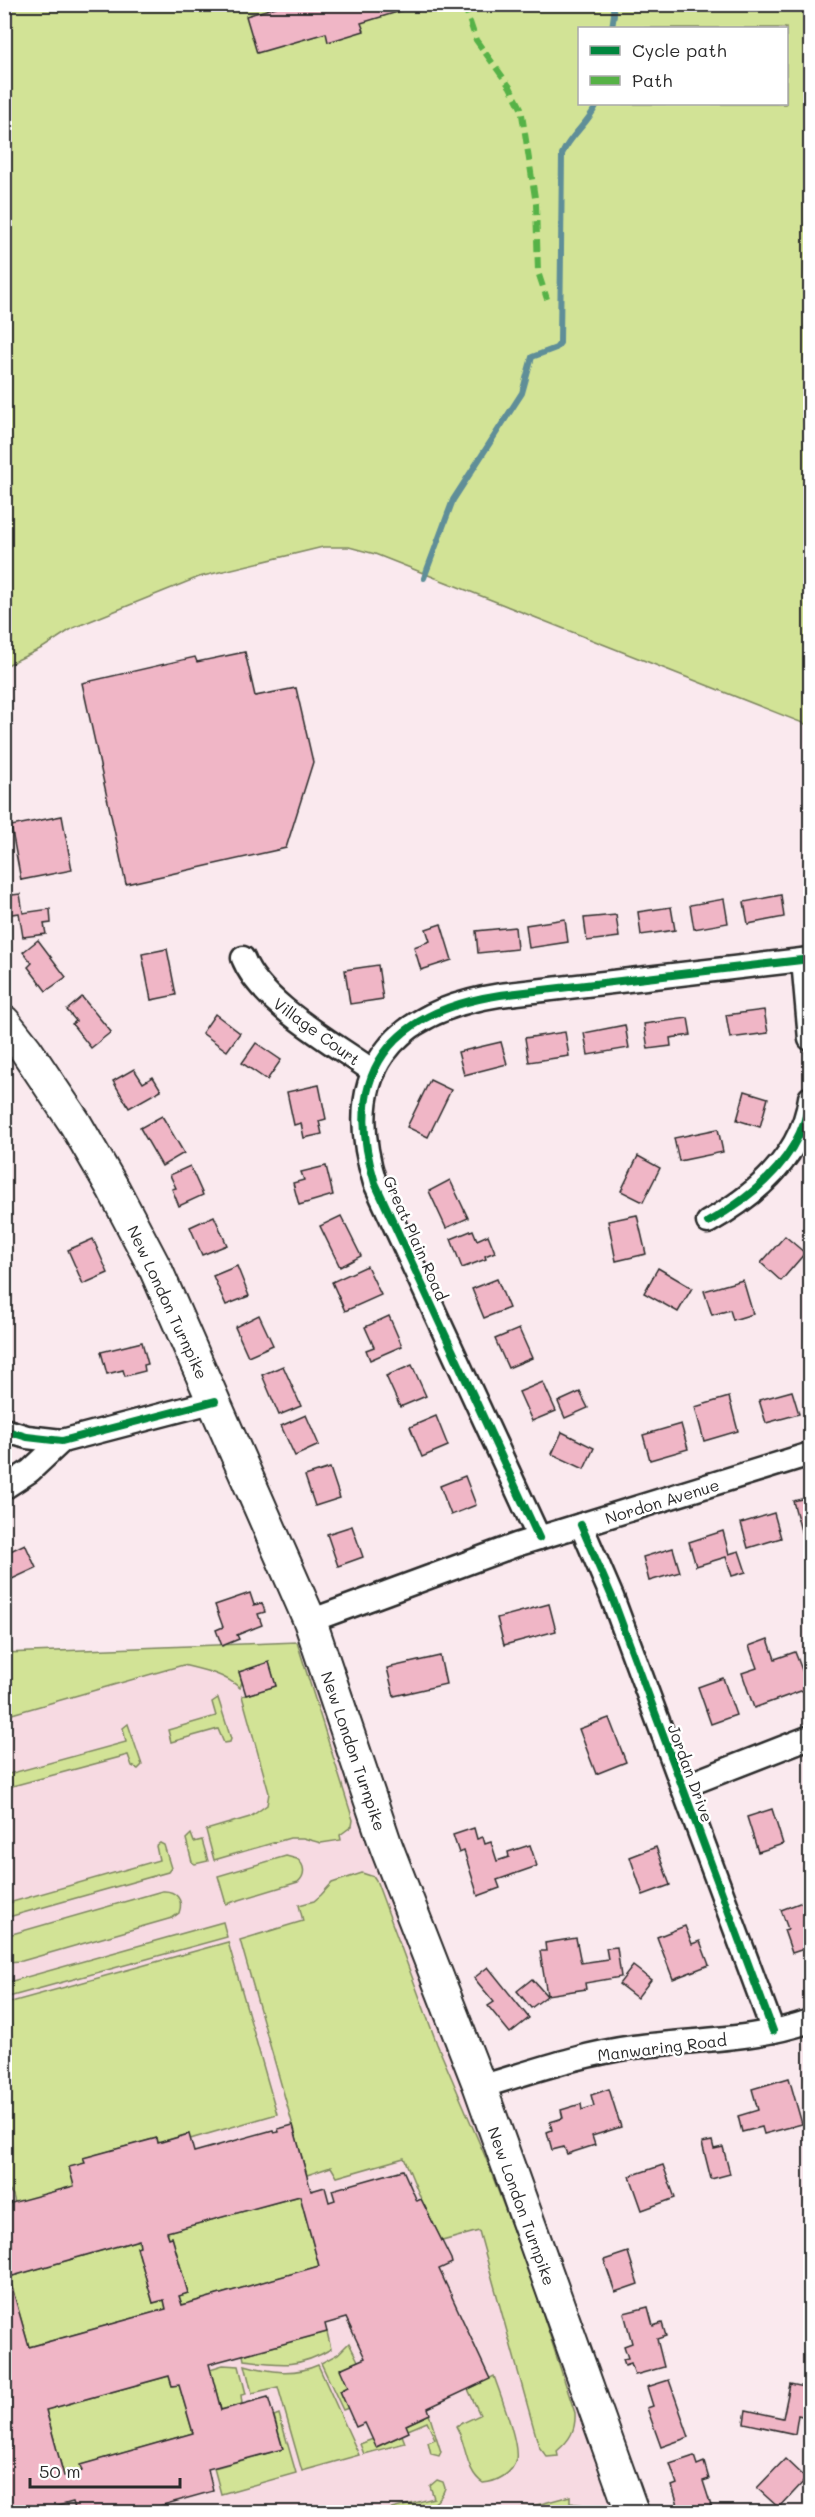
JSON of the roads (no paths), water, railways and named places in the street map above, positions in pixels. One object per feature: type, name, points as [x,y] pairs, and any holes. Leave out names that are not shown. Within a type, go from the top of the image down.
[{"type":"main road","name":"New London Turnpike","points":[[4,1022],[26,1050],[75,1124],[114,1190],[156,1270],[310,1621],[386,1846],[480,2087],[632,2512]]},
{"type":"street","name":"Village Court","points":[[243,958],[254,978],[272,999],[374,1072]]},
{"type":"street","name":"Great Plain Road","points":[[539,1538],[375,1184],[369,1159],[365,1123],[367,1094],[374,1072],[391,1044],[409,1027],[434,1013],[464,1002],[500,995],[807,959]]},
{"type":"street","points":[[807,959],[810,1040]]},
{"type":"street","points":[[708,1222],[760,1186],[786,1158],[802,1129],[810,1098]]},
{"type":"street","points":[[4,1430],[27,1437],[62,1441],[215,1401]]},
{"type":"street","points":[[4,1488],[30,1471],[62,1441]]},
{"type":"street","name":"Nordon Avenue","points":[[310,1621],[539,1538],[810,1454]]},
{"type":"street","name":"Jordan Drive","points":[[581,1525],[609,1591],[773,2031]]},
{"type":"street","points":[[682,1787],[810,1737]]},
{"type":"street","name":"Manwaring Road","points":[[480,2087],[609,2051],[734,2038],[810,2021]]},
{"type":"waterway","points":[[612,4],[614,14],[612,27]]},
{"type":"waterway","points":[[424,578],[453,500],[522,393],[532,357],[556,348],[560,343],[562,154],[596,105]]}]
